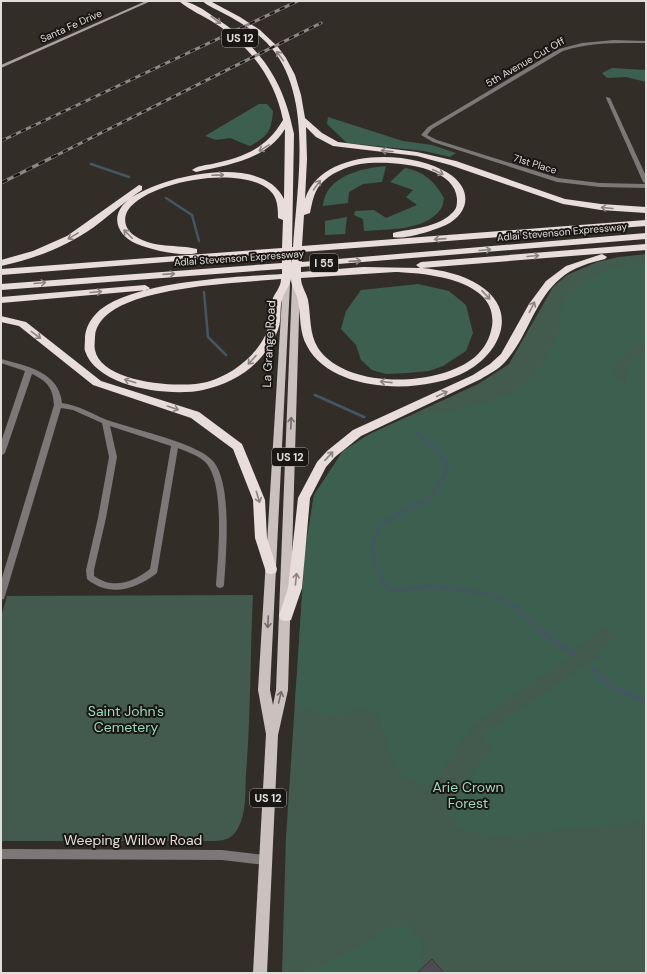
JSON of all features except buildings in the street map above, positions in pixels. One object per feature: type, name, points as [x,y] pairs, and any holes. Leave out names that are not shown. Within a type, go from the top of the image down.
[{"type":"highway","name":"US 12","points":[[182,1],[209,15],[244,41],[258,57],[280,92],[288,118],[290,134],[285,222]]},
{"type":"highway","name":"US 12","points":[[205,1],[246,23],[272,44],[291,72],[300,117],[304,162],[302,221],[291,284]]},
{"type":"highway","points":[[300,117],[319,135],[336,144],[417,154],[453,163],[563,201],[601,207],[646,210]]},
{"type":"highway","points":[[1,263],[33,254],[73,237],[91,225],[126,197],[158,180],[254,154],[272,143],[282,130],[288,118]]},
{"type":"highway","points":[[302,221],[308,198],[318,182],[326,174],[351,164],[386,160],[419,164],[444,174],[459,189],[462,198],[461,207],[443,224],[426,230],[353,241],[320,248]]},
{"type":"highway","points":[[261,252],[192,251],[154,247],[129,237],[122,226],[121,216],[133,201],[157,188],[196,176],[226,174],[244,176],[269,185],[277,193],[282,205],[288,238],[291,284],[299,299],[310,343],[332,366],[350,374],[377,381],[416,383],[454,373],[479,359],[496,338],[498,324],[494,306],[483,292],[466,281],[440,273],[420,270],[355,271]]},
{"type":"highway","name":"Adlai Stevenson Expressway","points":[[1,272],[646,223]]},
{"type":"highway","name":"Adlai Stevenson Expressway","points":[[1,287],[378,259],[646,236]]},
{"type":"highway","points":[[1,300],[646,247]]},
{"type":"highway","points":[[286,616],[295,588],[304,498],[321,465],[331,454],[357,433],[477,377],[501,360],[544,287],[561,272],[589,260],[646,250]]},
{"type":"highway","points":[[245,280],[146,293],[115,304],[96,320],[91,328],[88,341],[91,354],[96,362],[107,372],[124,380],[164,388],[199,387],[231,375],[248,365],[264,346],[274,327],[281,300],[291,284]]},
{"type":"highway","points":[[1,319],[22,324],[97,382],[195,415],[238,447],[259,500],[261,538],[271,569]]},
{"type":"main road","name":"La Grange Road","points":[[265,860],[272,735],[282,690],[286,616],[286,550],[299,299]]},
{"type":"main road","name":"La Grange Road","points":[[272,735],[264,690],[271,569],[281,300]]},
{"type":"main road","name":"US 12","points":[[260,973],[265,860]]},
{"type":"street","name":"Santa Fe Drive","points":[[1,67],[149,1]]},
{"type":"street","name":"5th Avenue Cut Off","points":[[424,135],[430,128],[561,50],[574,45],[586,43],[646,42]]},
{"type":"street","points":[[608,98],[646,182]]},
{"type":"street","name":"71st Place","points":[[424,135],[435,141],[557,180],[600,185],[646,186]]},
{"type":"street","points":[[1,361],[47,379],[57,390],[58,405],[1,596]]},
{"type":"street","points":[[1,453],[29,371]]},
{"type":"street","points":[[58,405],[75,408],[105,422],[175,444],[210,462],[216,473],[223,515],[220,585]]},
{"type":"street","points":[[105,422],[113,457],[102,518],[90,570],[90,576],[98,583],[125,586],[144,578],[154,570],[175,444]]},
{"type":"street","name":"Weeping Willow Road","points":[[1,854],[222,856],[265,860]]},
{"type":"green space","points":[[612,68],[646,70],[646,82],[626,77],[607,78],[602,73]]},
{"type":"green space","points":[[259,104],[267,104],[273,111],[270,129],[265,136],[250,146],[230,138],[216,140],[205,136]]},
{"type":"green space","points":[[328,117],[403,141],[432,145],[456,153],[450,157],[424,151],[347,143],[327,124]]},
{"type":"green space","points":[[386,166],[382,182],[363,184],[349,192],[348,203],[323,206],[325,196],[330,187],[337,181],[356,172]]},
{"type":"green space","points":[[405,168],[418,172],[433,182],[444,198],[441,209],[425,222],[405,228],[364,231],[363,219],[354,215],[355,211],[374,210],[386,218],[417,205],[406,197],[413,190],[390,182]]},
{"type":"green space","points":[[347,217],[345,234],[325,235],[325,221]]},
{"type":"green space","name":"Arie Crown Forest","points":[[646,254],[646,973],[282,973],[286,837],[305,551],[314,495],[343,451],[368,435],[478,384],[509,364],[553,287],[567,275],[597,262],[619,257]]},
{"type":"green space","name":"Arie Crown Forest","points":[[646,262],[646,347],[636,345],[628,351],[620,359],[615,368],[614,378],[626,384],[627,368],[636,357],[646,351],[646,822],[503,836],[472,833],[456,825],[453,805],[472,774],[491,750],[481,735],[597,657],[615,634],[604,626],[553,670],[517,692],[476,724],[454,749],[433,788],[402,776],[390,753],[378,715],[360,710],[333,716],[308,711],[295,704],[305,551],[314,495],[343,451],[368,435],[407,417],[458,409],[490,401],[519,389],[540,369],[560,327],[559,313],[566,297],[596,274],[615,267]]},
{"type":"green space","points":[[418,284],[449,291],[466,305],[473,333],[466,351],[443,366],[429,371],[386,374],[372,370],[361,360],[356,345],[341,329],[346,311],[361,290]]},
{"type":"green space","name":"Saint John's Cemetery","points":[[253,595],[245,802],[240,823],[232,836],[215,841],[1,841],[1,617],[7,596]]},
{"type":"green space","points":[[408,925],[423,944],[420,973],[291,973],[328,963],[367,943],[388,927]]},
{"type":"waterway","points":[[91,164],[129,177]]},
{"type":"waterway","points":[[166,198],[192,215],[199,241]]},
{"type":"waterway","points":[[204,292],[208,337],[226,355]]},
{"type":"waterway","points":[[315,395],[364,417]]},
{"type":"waterway","points":[[417,433],[438,451],[448,466],[440,484],[430,496],[419,504],[385,522],[378,530],[374,539],[374,558],[381,578],[387,588],[397,591],[429,586],[490,594],[517,608],[538,628]]},
{"type":"waterway","points":[[537,627],[548,637],[575,655]]},
{"type":"waterway","points":[[591,667],[613,688],[646,701]]},
{"type":"railway","points":[[1,141],[298,1]]},
{"type":"railway","points":[[1,183],[321,23]]}]
